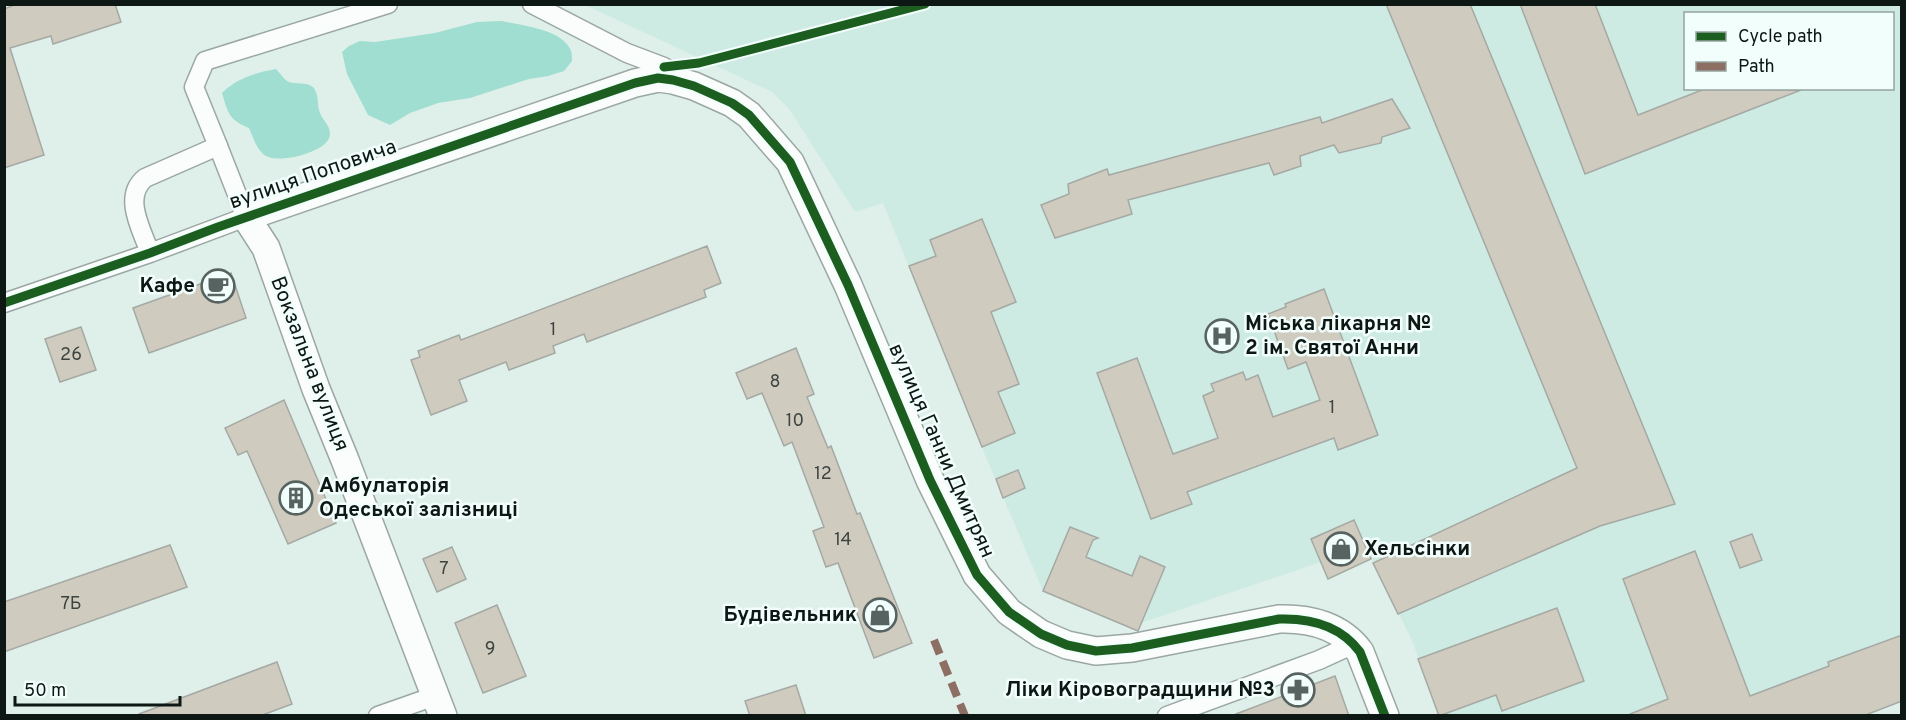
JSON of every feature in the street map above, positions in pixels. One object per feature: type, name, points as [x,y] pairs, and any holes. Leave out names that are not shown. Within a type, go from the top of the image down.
[{"type":"street","points":[[246,217],[194,87],[205,61],[388,4]]},
{"type":"street","points":[[532,4],[627,53],[664,67],[694,86]]},
{"type":"street","name":"вулиця Ганни Дмитрян","points":[[635,83],[658,78],[694,86],[732,103],[749,115],[790,162],[848,285],[930,480],[977,575],[1009,612],[1041,634],[1067,645],[1096,651],[1132,648],[1279,619],[1301,618],[1335,629],[1354,644],[1365,662],[1385,716]]},
{"type":"street","name":"вулиця Поповича","points":[[4,303],[635,83]]},
{"type":"street","points":[[150,253],[134,206],[137,186],[145,178],[218,146]]},
{"type":"street","name":"Вокзальна вулиця","points":[[246,217],[266,248],[316,389],[439,706]]},
{"type":"street","points":[[1167,716],[1319,660],[1354,644]]},
{"type":"street","points":[[378,716],[439,706]]},
{"type":"shaded area","points":[[585,5],[1901,5],[1901,701],[1863,716],[1439,715],[1413,643],[1354,521],[1311,539],[1321,562],[1141,623],[1043,591],[883,203],[855,212],[789,109],[772,92]]},
{"type":"green space","points":[[501,21],[538,29],[556,36],[570,49],[572,61],[564,71],[529,79],[470,98],[438,103],[410,113],[390,125],[368,115],[347,74],[342,52],[360,41],[375,42],[435,33],[477,22]]},
{"type":"green space","points":[[276,69],[287,81],[313,87],[321,116],[329,128],[328,140],[322,146],[303,155],[272,158],[263,154],[249,128],[233,119],[222,93],[234,83],[247,77]]},
{"type":"building","points":[[17,4],[115,4],[121,22],[53,44],[51,36],[10,48],[44,155],[4,168],[4,9]]},
{"type":"building","points":[[1386,4],[1470,4],[1675,504],[1600,526],[1398,614],[1373,563],[1577,468]]},
{"type":"building","points":[[1520,4],[1595,4],[1638,115],[1702,90],[1801,90],[1585,174]]},
{"type":"building","points":[[1392,99],[1410,128],[1382,137],[1381,143],[1339,153],[1334,145],[1300,156],[1301,166],[1274,175],[1269,163],[1128,200],[1132,214],[1055,238],[1041,205],[1069,194],[1068,184],[1107,169],[1109,175],[1320,117],[1322,123]]},
{"type":"building","points":[[982,219],[1016,302],[991,312],[1019,384],[998,392],[1015,433],[982,447],[909,266],[936,256],[930,240]]},
{"type":"building","points":[[707,246],[721,283],[704,290],[706,297],[587,342],[584,334],[553,346],[555,353],[509,370],[506,362],[459,380],[467,401],[431,415],[411,360],[420,357],[418,351],[459,335],[461,340]]},
{"type":"building","points":[[231,273],[246,318],[149,353],[133,308]]},
{"type":"building","points":[[1324,289],[1378,435],[1338,450],[1334,438],[1187,492],[1192,504],[1151,519],[1097,373],[1137,358],[1173,454],[1218,438],[1203,396],[1214,391],[1211,384],[1243,372],[1246,380],[1258,375],[1273,417],[1320,400],[1306,362],[1288,369],[1268,314],[1286,307],[1285,304]]},
{"type":"building","points":[[81,327],[96,370],[60,382],[45,339]]},
{"type":"building","points":[[796,348],[814,394],[807,397],[828,448],[831,446],[857,514],[860,513],[912,643],[874,658],[838,563],[826,567],[813,531],[824,527],[792,442],[784,446],[762,393],[747,399],[736,373]]},
{"type":"building","points":[[284,400],[336,523],[288,544],[247,451],[238,455],[225,428]]},
{"type":"building","points":[[1018,470],[1025,488],[1003,498],[996,479]]},
{"type":"building","name":"Хельсінки","points":[[1354,520],[1371,559],[1328,579],[1311,539]]},
{"type":"building","points":[[1070,527],[1098,538],[1093,540],[1086,557],[1132,576],[1140,556],[1165,567],[1138,631],[1043,591]]},
{"type":"building","points":[[1752,534],[1762,560],[1740,568],[1730,542]]},
{"type":"building","points":[[170,545],[187,587],[4,652],[4,602]]},
{"type":"building","points":[[452,547],[466,579],[437,592],[423,559]]},
{"type":"building","points":[[1695,551],[1750,696],[1829,666],[1828,662],[1902,635],[1902,701],[1863,716],[1630,716],[1630,714],[1668,699],[1623,579]]},
{"type":"building","points":[[497,605],[526,676],[483,693],[455,623]]},
{"type":"building","points":[[1557,608],[1584,681],[1502,711],[1496,695],[1439,716],[1418,659]]},
{"type":"building","points":[[277,662],[292,704],[260,716],[140,716],[139,714]]},
{"type":"building","points":[[1335,676],[1349,716],[1237,716],[1236,714]]},
{"type":"building","points":[[796,685],[806,716],[750,716],[745,701]]},
{"type":"marked path","points":[[934,640],[965,716]]},
{"type":"cycle path","points":[[664,67],[699,63],[925,4]]},
{"type":"cycle path","points":[[4,303],[635,83],[658,78],[694,86],[732,103],[749,115],[790,162],[848,285],[930,480],[977,575],[1009,612],[1041,634],[1067,645],[1096,651],[1132,648],[1279,619],[1302,620],[1324,625],[1344,636],[1360,652],[1385,716]]},
{"type":"place","name":"Кафе","points":[[218,286]]},
{"type":"place","name":"Міська лікарня № 2 ім. Святої Анни","points":[[1222,336]]},
{"type":"place","name":"Амбулаторія Одеської залізниці","points":[[296,498]]},
{"type":"place","name":"Хельсінки","points":[[1341,549]]},
{"type":"place","name":"Будівельник","points":[[880,615]]},
{"type":"place","name":"Ліки Кіровоградщини №3","points":[[1298,690]]}]
